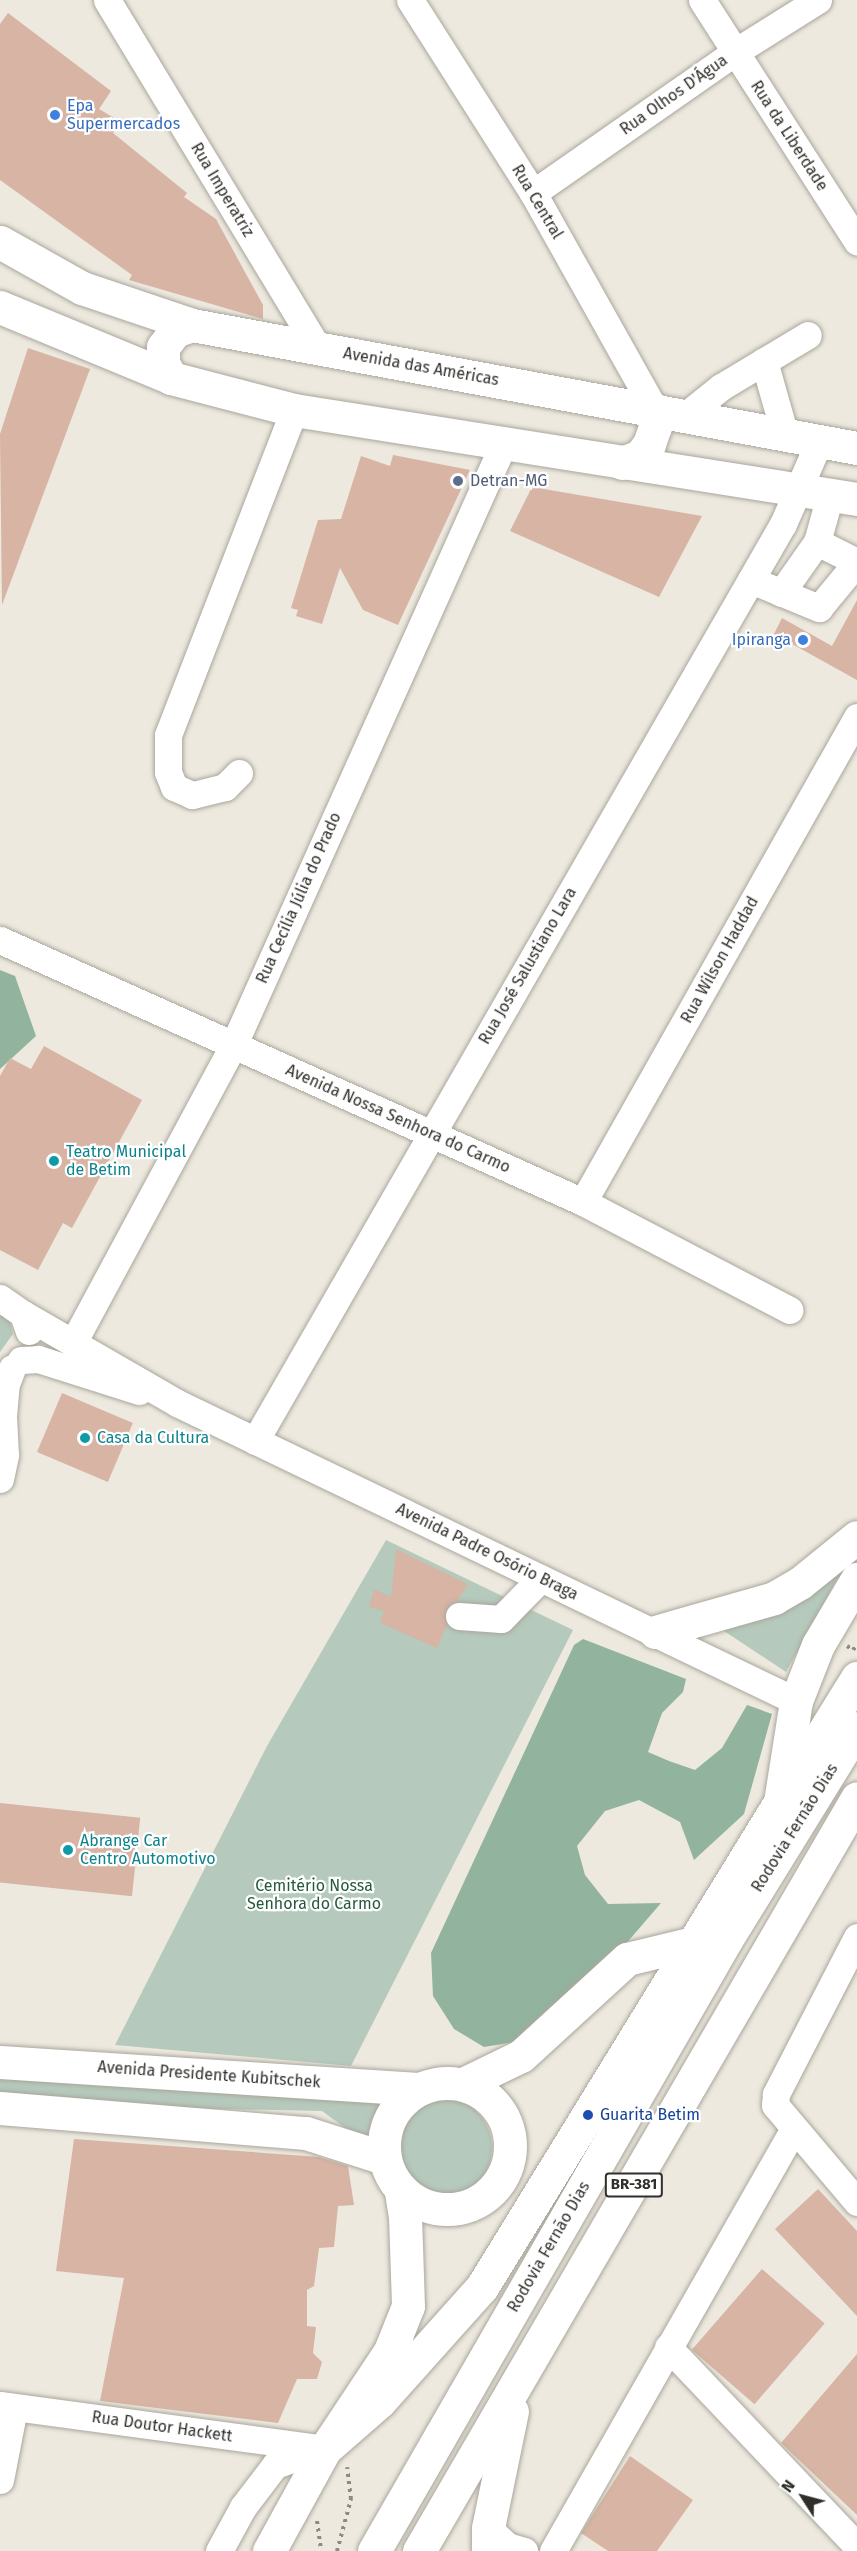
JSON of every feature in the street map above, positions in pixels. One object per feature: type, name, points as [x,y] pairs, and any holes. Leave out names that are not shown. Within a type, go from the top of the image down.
[{"type":"main road","name":"Avenida das Américas","points":[[0,242],[82,288],[192,325],[855,447]]},
{"type":"main road","points":[[0,308],[171,378],[294,410],[829,495]]},
{"type":"main road","points":[[171,378],[163,363],[163,347],[175,331],[192,325]]},
{"type":"main road","points":[[622,463],[640,456],[649,444],[655,427],[670,412]]},
{"type":"main road","points":[[655,1632],[774,1598],[800,1583],[857,1537]]},
{"type":"main road","points":[[780,1802],[796,1701],[818,1645],[857,1579]]},
{"type":"main road","points":[[269,2551],[332,2460],[380,2401],[482,2287],[857,1678]]},
{"type":"main road","name":"Rodovia Fernão Dias","points":[[375,2551],[726,1940],[857,1728]]},
{"type":"main road","name":"BR-381","points":[[419,2551],[517,2388],[857,1798]]},
{"type":"main road","points":[[463,2084],[521,2056],[627,1959],[693,1943]]},
{"type":"main road","name":"Avenida Presidente Kubitschek","points":[[0,2062],[418,2089]]},
{"type":"main road","points":[[332,2460],[390,2351],[408,2306],[405,2217],[401,2191],[384,2158],[384,2137],[390,2118],[402,2101],[418,2089],[438,2083],[463,2084],[482,2093],[498,2108],[508,2127],[510,2148],[506,2169],[495,2187],[469,2205],[438,2210],[418,2203],[401,2191]]},
{"type":"main road","points":[[0,2108],[306,2133],[384,2158]]},
{"type":"main road","points":[[488,2540],[517,2388]]},
{"type":"street","name":"Rua Imperatriz","points":[[107,0],[318,349]]},
{"type":"street","name":"Rua Central","points":[[410,0],[670,412]]},
{"type":"street","name":"Rua da Liberdade","points":[[702,0],[857,241]]},
{"type":"street","name":"Rua Olhos D'Água","points":[[533,193],[735,52],[818,0]]},
{"type":"street","points":[[670,412],[721,387],[808,335]]},
{"type":"street","points":[[764,361],[785,435]]},
{"type":"street","points":[[239,773],[225,787],[192,795],[174,787],[168,772],[168,735],[294,410]]},
{"type":"street","points":[[781,593],[817,542],[829,495],[819,442]]},
{"type":"street","name":"Rua Cecília Júlia do Prado","points":[[74,1341],[234,1044],[503,445]]},
{"type":"street","name":"Rua José Salustiano Lara","points":[[255,1441],[751,579],[829,495]]},
{"type":"street","points":[[751,579],[819,608],[857,562],[817,542]]},
{"type":"street","name":"Rua Wilson Haddad","points":[[583,1202],[857,717]]},
{"type":"street","name":"Avenida Nossa Senhora do Carmo","points":[[0,940],[583,1202],[790,1310]]},
{"type":"street","name":"Avenida Padre Osório Braga","points":[[0,1298],[23,1314],[74,1341],[177,1403],[796,1701]]},
{"type":"street","points":[[0,1479],[5,1455],[5,1394],[11,1367],[29,1334],[23,1314]]},
{"type":"street","name":"Avenida Padre Osório Braga","points":[[11,1367],[46,1362],[177,1403]]},
{"type":"street","points":[[459,1616],[501,1619],[541,1578]]},
{"type":"street","points":[[857,1937],[776,2094],[775,2105],[793,2131],[857,2202]]},
{"type":"street","points":[[488,2540],[524,2551],[556,2546],[793,2131]]},
{"type":"street","points":[[668,2347],[857,2546]]},
{"type":"street","points":[[0,2480],[7,2406]]},
{"type":"street","name":"Rua Doutor Hackett","points":[[7,2406],[332,2460]]},
{"type":"street","points":[[219,2551],[243,2507],[275,2465],[332,2460]]},
{"type":"path","points":[[332,2460],[348,2466],[351,2499],[337,2551]]},
{"type":"green space","points":[[0,970],[15,976],[36,1036],[0,1069]]},
{"type":"green space","points":[[0,1311],[9,1319],[13,1334],[0,1352]]},
{"type":"green space","name":"Cemitério Nossa Senhora do Carmo","points":[[386,1540],[573,1630],[351,2066],[115,2045],[267,1746]]},
{"type":"green space","points":[[847,1561],[786,1672],[718,1627]]},
{"type":"green space","points":[[583,1639],[686,1679],[683,1692],[662,1713],[648,1752],[669,1761],[695,1770],[722,1748],[747,1705],[772,1714],[744,1814],[694,1860],[680,1822],[639,1800],[605,1811],[577,1846],[585,1875],[608,1904],[661,1903],[618,1953],[514,2042],[484,2047],[454,2029],[433,1996],[431,1953],[574,1645]]},
{"type":"green space","points":[[0,2056],[389,2091],[373,2116],[366,2143],[322,2111],[175,2108],[0,2096]]},
{"type":"green space","points":[[441,2097],[470,2105],[484,2119],[492,2148],[484,2177],[470,2191],[441,2199],[412,2191],[398,2177],[390,2148],[398,2119],[412,2105]]},
{"type":"building","points":[[8,13],[111,91],[99,109],[121,122],[113,133],[187,193],[184,197],[216,219],[263,305],[263,319],[129,280],[132,275],[0,180],[0,24]]},
{"type":"building","points":[[28,348],[90,369],[2,605],[0,434]]},
{"type":"building","points":[[393,455],[470,470],[398,625],[363,610],[340,568],[322,624],[296,616],[298,610],[291,608],[318,520],[341,519],[361,456],[390,466]]},
{"type":"building","points":[[532,487],[702,516],[659,597],[510,531]]},
{"type":"building","name":"Ipiranga","points":[[857,600],[857,680],[774,634],[782,618],[832,646]]},
{"type":"building","name":"Teatro Municipal de Betim","points":[[44,1046],[142,1100],[72,1228],[63,1223],[38,1270],[0,1250],[0,1076],[10,1058],[31,1069]]},
{"type":"building","name":"Casa da Cultura","points":[[62,1393],[133,1423],[108,1482],[37,1452]]},
{"type":"building","points":[[396,1549],[468,1584],[457,1601],[446,1608],[447,1625],[437,1648],[380,1623],[384,1611],[369,1607],[374,1589],[391,1597]]},
{"type":"building","name":"Abrange Car Centro Automotivo","points":[[0,1803],[140,1818],[132,1896],[0,1882]]},
{"type":"building","points":[[74,2139],[319,2157],[348,2166],[354,2205],[338,2206],[334,2247],[319,2248],[314,2286],[307,2290],[307,2326],[316,2327],[313,2353],[322,2362],[317,2379],[297,2379],[278,2423],[100,2401],[124,2278],[56,2271]]},
{"type":"building","points":[[818,2189],[857,2231],[857,2316],[775,2229]]},
{"type":"building","points":[[762,2269],[825,2323],[754,2404],[692,2350]]},
{"type":"building","points":[[857,2354],[857,2515],[781,2443]]},
{"type":"building","points":[[630,2456],[693,2500],[657,2551],[608,2551],[581,2533]]},
{"type":"place","name":"Epa Supermercados","points":[[55,115]]},
{"type":"place","name":"Detran-MG","points":[[458,481]]},
{"type":"place","name":"Ipiranga","points":[[803,640]]},
{"type":"place","name":"Teatro Municipal de Betim","points":[[54,1161]]},
{"type":"place","name":"Casa da Cultura","points":[[85,1438]]},
{"type":"place","name":"Abrange Car Centro Automotivo","points":[[68,1850]]},
{"type":"place","name":"Guarita Betim","points":[[588,2115]]}]
